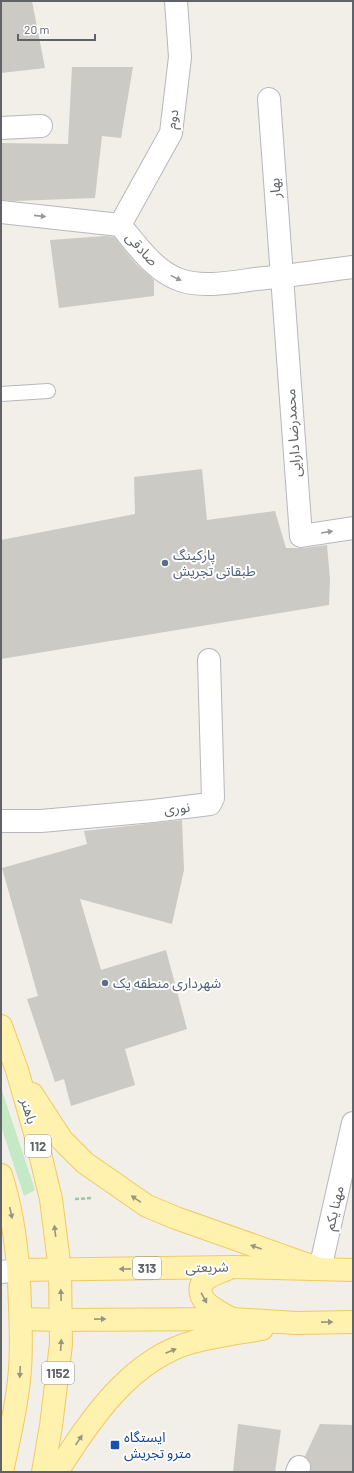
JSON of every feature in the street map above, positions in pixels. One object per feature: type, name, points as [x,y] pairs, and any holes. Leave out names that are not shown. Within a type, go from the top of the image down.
[{"type":"main road","name":"باهنر","points":[[1,1026],[17,1070],[35,1133],[51,1199],[60,1270]]},
{"type":"main road","points":[[17,1070],[46,1119],[62,1140],[85,1163],[147,1206],[176,1218],[320,1269]]},
{"type":"main road","points":[[1,1175],[14,1226],[10,1271],[21,1319],[19,1380],[14,1416],[2,1472]]},
{"type":"main road","points":[[232,1319],[209,1306],[202,1298],[200,1290],[203,1282],[212,1275],[234,1267]]},
{"type":"main road","name":"شریعتی","points":[[10,1271],[234,1267],[353,1270]]},
{"type":"main road","name":"1152","points":[[42,1472],[51,1426],[61,1351],[60,1270]]},
{"type":"main road","points":[[21,1319],[232,1319],[296,1323],[353,1322]]},
{"type":"main road","points":[[57,1472],[87,1427],[111,1396],[140,1369],[163,1355],[192,1342],[296,1323]]},
{"type":"street","name":"دوم","points":[[120,225],[171,133],[180,58],[176,1]]},
{"type":"street","name":"بهار","points":[[269,99],[282,276]]},
{"type":"street","points":[[1,128],[41,126]]},
{"type":"street","name":"صادقی","points":[[1,212],[120,225],[153,264],[180,280],[197,284],[223,283],[353,267]]},
{"type":"street","name":"محمدرضا دارایی","points":[[282,276],[300,536],[353,528]]},
{"type":"street","name":"نوری","points":[[1,821],[41,821],[210,804],[213,798],[209,660]]},
{"type":"street","name":"مهنا یکم","points":[[320,1269],[353,1123]]},
{"type":"lane","points":[[1,394],[48,391]]},
{"type":"green space","points":[[1,1088],[35,1190],[24,1196],[1,1126]]},
{"type":"building","points":[[1,1],[32,1],[45,68],[1,73]]},
{"type":"building","points":[[72,67],[133,67],[121,138],[102,136],[95,198],[14,201],[1,200],[1,143],[68,144]]},
{"type":"building","points":[[105,236],[114,237],[137,265],[154,280],[154,296],[59,308],[50,240]]},
{"type":"building","name":"پارکینگ طبقاتی تجریش","points":[[202,469],[207,520],[275,511],[286,548],[303,548],[327,545],[330,579],[329,605],[1,659],[1,540],[135,514],[134,477]]},
{"type":"building","name":"شهرداری منطقه یک","points":[[182,820],[184,870],[172,924],[80,899],[101,970],[166,950],[187,1029],[125,1049],[135,1085],[71,1106],[64,1079],[55,1082],[27,999],[38,996],[2,868],[87,844],[84,831]]},
{"type":"building","points":[[238,1424],[281,1430],[275,1472],[233,1472]]},
{"type":"building","points":[[320,1424],[353,1425],[353,1472],[310,1472],[311,1465],[305,1456]]},
{"type":"place","name":"پارکینگ طبقاتی تجریش","points":[[165,563]]},
{"type":"place","name":"شهرداری منطقه یک","points":[[105,983]]},
{"type":"place","name":"ایستگاه مترو تجریش","points":[[115,1445]]}]
